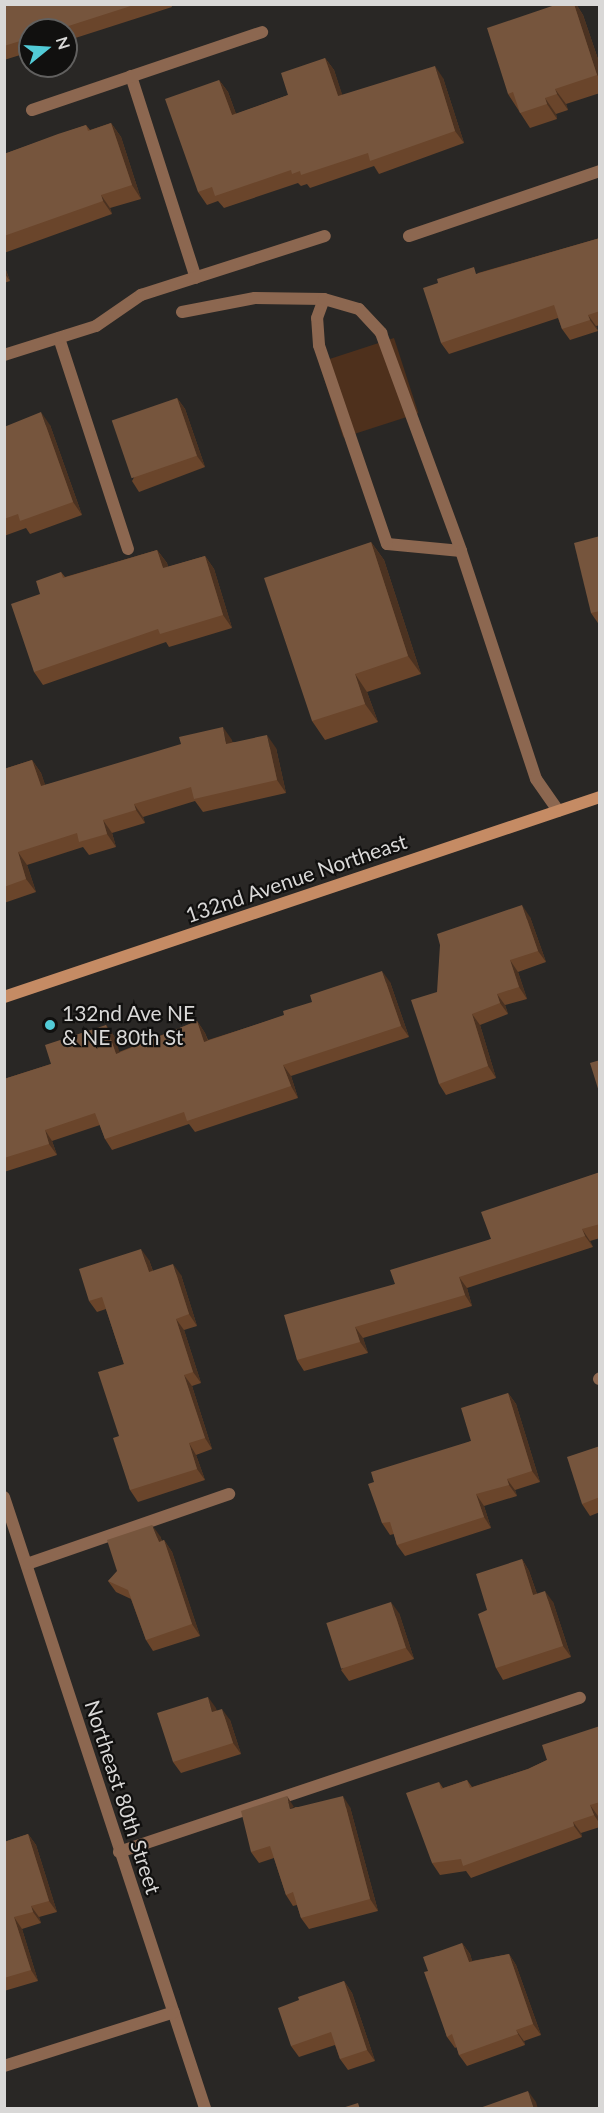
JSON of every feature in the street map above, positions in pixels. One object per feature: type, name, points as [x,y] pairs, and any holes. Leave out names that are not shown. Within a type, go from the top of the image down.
[{"type":"main road","name":"132nd Avenue Northeast","points":[[4,997],[600,797]]},
{"type":"street","points":[[32,110],[262,32]]},
{"type":"street","points":[[131,76],[196,278]]},
{"type":"street","points":[[409,236],[600,171]]},
{"type":"street","points":[[4,355],[96,326],[141,295],[325,236]]},
{"type":"street","points":[[182,312],[255,298],[324,299],[358,309],[381,333],[460,551],[536,779],[558,811]]},
{"type":"street","points":[[324,299],[317,318],[319,345],[387,544],[460,551]]},
{"type":"street","points":[[58,338],[128,549]]},
{"type":"street","points":[[27,1564],[229,1494]]},
{"type":"street","name":"Northeast 80th Street","points":[[4,1497],[10,1529],[27,1564],[119,1852],[205,2109]]},
{"type":"street","points":[[119,1852],[580,1698]]},
{"type":"street","points":[[4,2066],[174,2012]]},
{"type":"shaded area","points":[[394,338],[418,413],[343,438],[319,362]]},
{"type":"building","points":[[4,4],[137,4],[78,23],[78,18],[18,18],[18,42],[4,46]]},
{"type":"building","points":[[558,4],[574,4],[597,75],[555,89],[557,94],[545,98],[547,104],[520,113],[513,92],[508,94],[487,28]]},
{"type":"building","points":[[325,58],[338,96],[435,66],[455,131],[370,161],[368,153],[301,175],[300,171],[292,174],[291,170],[215,196],[212,187],[198,192],[165,99],[219,80],[232,115],[288,95],[281,73]]},
{"type":"building","points":[[111,123],[132,185],[101,195],[103,201],[4,236],[4,154],[86,125],[88,131]]},
{"type":"building","points":[[600,238],[600,311],[588,315],[590,320],[562,329],[554,305],[441,343],[423,288],[438,283],[437,279],[474,267],[476,274]]},
{"type":"building","points":[[177,398],[197,456],[132,478],[112,420]]},
{"type":"building","points":[[41,412],[73,502],[20,521],[18,514],[4,519],[4,427]]},
{"type":"building","points":[[600,536],[600,611],[591,613],[574,543]]},
{"type":"building","points":[[371,542],[408,656],[355,674],[365,704],[312,721],[264,578]]},
{"type":"building","points":[[157,550],[163,568],[205,556],[223,615],[160,634],[158,629],[34,672],[11,604],[40,594],[36,581],[61,572],[63,578]]},
{"type":"building","points":[[223,727],[226,744],[267,735],[277,780],[194,799],[191,787],[134,804],[136,810],[103,820],[107,834],[79,842],[77,833],[18,852],[26,879],[4,887],[4,769],[32,760],[41,786],[181,744],[179,737]]},
{"type":"building","points":[[522,905],[538,951],[510,960],[519,987],[497,994],[500,1003],[472,1014],[488,1066],[439,1084],[411,1000],[437,992],[440,945],[437,934]]},
{"type":"building","points":[[382,971],[401,1026],[283,1065],[291,1086],[187,1121],[184,1112],[105,1139],[95,1113],[45,1130],[49,1144],[4,1158],[4,1079],[51,1064],[45,1045],[106,1025],[116,1054],[197,1021],[204,1042],[284,1015],[283,1011],[312,1002],[310,995]]},
{"type":"building","points":[[600,1060],[600,1095],[590,1063]]},
{"type":"building","points":[[600,1172],[600,1224],[582,1229],[585,1236],[459,1277],[465,1295],[355,1327],[360,1342],[297,1360],[284,1315],[395,1284],[390,1270],[491,1239],[481,1212]]},
{"type":"building","points":[[141,1249],[149,1272],[173,1264],[189,1314],[176,1319],[193,1372],[184,1375],[205,1438],[189,1443],[197,1469],[130,1490],[113,1438],[119,1436],[98,1372],[124,1364],[102,1297],[89,1301],[79,1269]]},
{"type":"building","points":[[508,1393],[532,1471],[507,1479],[509,1485],[476,1494],[484,1517],[397,1545],[390,1522],[382,1523],[368,1484],[374,1482],[371,1472],[471,1441],[461,1408]]},
{"type":"building","points":[[600,1446],[600,1497],[582,1504],[567,1457]]},
{"type":"building","points":[[152,1525],[159,1542],[164,1540],[192,1624],[146,1640],[128,1590],[108,1581],[117,1571],[107,1540]]},
{"type":"building","points":[[522,1559],[533,1595],[545,1591],[563,1646],[496,1668],[478,1614],[487,1610],[476,1574]]},
{"type":"building","points":[[391,1602],[406,1648],[341,1669],[326,1623]]},
{"type":"building","points":[[208,1697],[212,1712],[222,1709],[233,1743],[173,1762],[157,1713]]},
{"type":"building","points":[[600,1726],[600,1802],[590,1805],[594,1815],[573,1822],[574,1826],[463,1866],[461,1859],[432,1863],[406,1793],[439,1782],[441,1789],[467,1780],[470,1788],[528,1769],[547,1760],[542,1745]]},
{"type":"building","points":[[287,1796],[290,1809],[343,1796],[370,1899],[301,1918],[293,1892],[286,1895],[270,1846],[251,1852],[241,1811]]},
{"type":"building","points":[[28,1834],[49,1901],[31,1906],[33,1912],[14,1917],[31,1970],[4,1978],[4,1842]]},
{"type":"building","points":[[462,1943],[469,1962],[509,1954],[533,2024],[516,2030],[518,2034],[459,2055],[452,2034],[447,2037],[424,1972],[428,1971],[423,1957]]},
{"type":"building","points":[[344,1981],[367,2050],[340,2059],[331,2032],[291,2046],[278,2008],[299,2000],[298,1997]]},
{"type":"building","points":[[528,2091],[534,2109],[477,2109]]},
{"type":"building","points":[[358,2103],[360,2109],[339,2109]]},
{"type":"place","name":"132nd Ave NE & NE 80th St","points":[[50,1025]]}]
